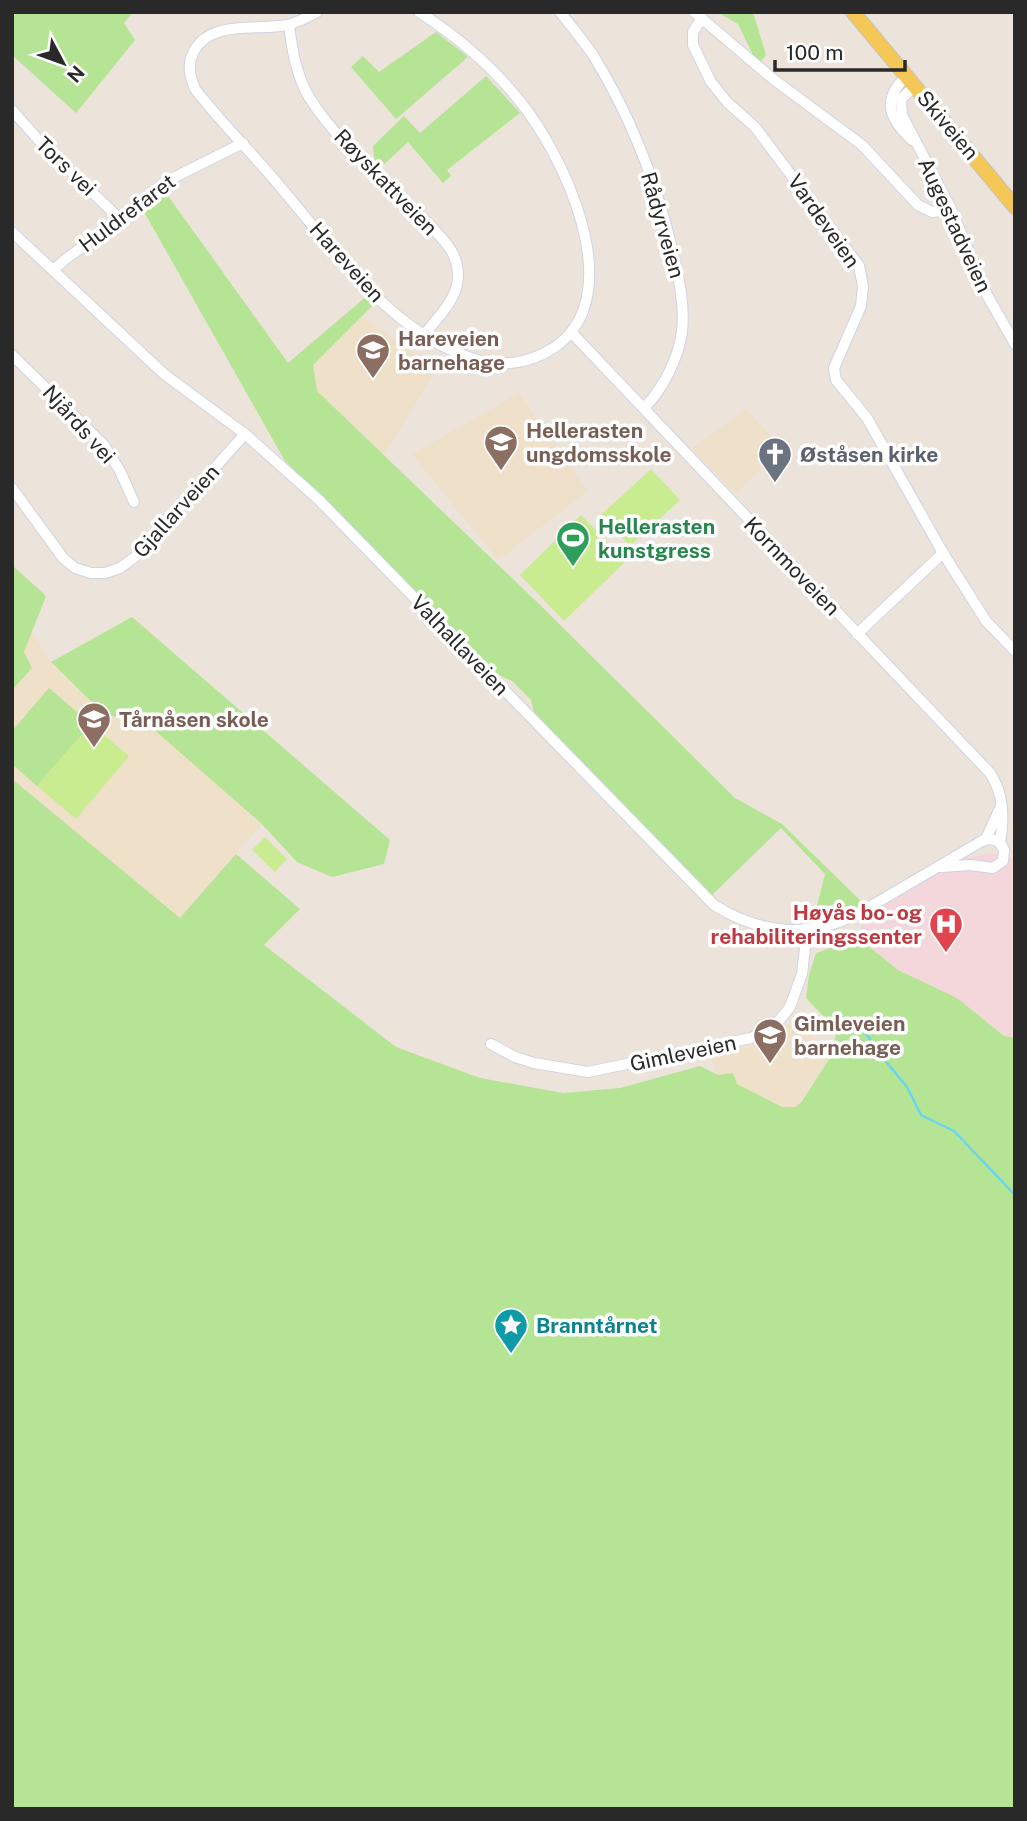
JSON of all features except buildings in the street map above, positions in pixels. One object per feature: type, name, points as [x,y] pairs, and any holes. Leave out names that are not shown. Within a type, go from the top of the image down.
[{"type":"main road","name":"Skiveien","points":[[853,12],[1015,206]]},
{"type":"street","name":"Hareveien","points":[[317,12],[289,25],[220,32],[208,36],[194,51],[190,78],[195,89],[371,291],[398,317],[424,335],[471,358],[498,364],[538,357],[572,332]]},
{"type":"street","points":[[419,12],[454,36],[500,77],[534,121],[562,170],[587,243],[590,264],[585,303],[572,332]]},
{"type":"street","name":"Rådyrveien","points":[[560,12],[592,54],[626,117],[659,197],[680,286],[682,332],[671,366],[656,394],[644,408]]},
{"type":"street","points":[[698,15],[773,79],[854,139],[921,208],[937,212],[950,207]]},
{"type":"street","name":"Vardeveien","points":[[698,15],[693,32],[693,45],[711,82],[727,102],[763,137],[859,266],[863,286],[861,306],[834,368],[834,374],[867,418],[943,553],[986,621],[1015,651]]},
{"type":"street","name":"Røyskattveien","points":[[289,25],[293,55],[308,94],[323,116],[453,253],[458,276],[456,289],[451,300],[424,335]]},
{"type":"street","name":"Augestadveien","points":[[911,81],[900,103],[902,115],[950,207],[988,295],[1015,344]]},
{"type":"street","name":"Tors vei","points":[[12,110],[43,145],[121,220]]},
{"type":"street","name":"Huldrefaret","points":[[54,270],[121,220],[163,183],[243,143]]},
{"type":"street","name":"Valhallaveien","points":[[12,232],[173,382],[245,434],[338,519],[707,899],[729,914],[780,930],[807,931],[827,927],[849,918],[981,843]]},
{"type":"street","name":"Kornmoveien","points":[[572,332],[990,772],[999,789],[1003,815],[1001,845]]},
{"type":"street","name":"Njårds vei","points":[[12,355],[104,445],[118,466],[134,502]]},
{"type":"street","name":"Gjallarveien","points":[[12,488],[65,561],[84,571],[105,573],[120,568],[135,557],[245,434]]},
{"type":"street","points":[[858,634],[943,553]]},
{"type":"street","points":[[1001,806],[975,856],[980,866],[989,869],[1001,863],[1015,862]]},
{"type":"street","points":[[981,843],[1015,850]]},
{"type":"street","points":[[1001,845],[1004,857],[1001,863]]},
{"type":"street","name":"Valhallaveien","points":[[940,867],[980,866]]},
{"type":"street","name":"Gimleveien","points":[[491,1044],[515,1057],[534,1063],[588,1072],[751,1038],[773,1026],[790,1007],[802,974],[807,931]]},
{"type":"shaded area","name":"Hareveien barnehage","points":[[362,316],[437,369],[384,455],[317,391],[313,365]]},
{"type":"shaded area","name":"Hellerasten ungdomsskole","points":[[519,393],[588,491],[498,560],[412,454]]},
{"type":"shaded area","points":[[746,409],[786,452],[766,471],[762,468],[735,493],[692,448]]},
{"type":"shaded area","name":"Tårnåsen skole","points":[[32,632],[51,662],[105,715],[143,720],[262,824],[180,918],[12,779],[12,690],[32,668],[24,652]]},
{"type":"shaded area","name":"Høyås bo- og rehabiliteringssenter","points":[[990,853],[1015,859],[1015,1038],[1005,1036],[957,998],[898,970],[858,938],[867,907],[950,861]]},
{"type":"shaded area","name":"Gimleveien barnehage","points":[[797,1016],[830,1058],[796,1107],[782,1107],[718,1075],[710,1056],[752,1046],[782,1029]]},
{"type":"green space","points":[[12,12],[133,12],[124,23],[135,40],[76,113],[12,55]]},
{"type":"green space","points":[[717,12],[753,12],[766,55],[761,61],[754,57],[738,24]]},
{"type":"green space","points":[[436,32],[468,57],[396,119],[351,67],[363,56],[379,72]]},
{"type":"green space","points":[[486,76],[520,113],[447,170],[451,176],[443,183],[408,142],[379,169],[375,165],[373,146],[404,116],[420,133]]},
{"type":"green space","points":[[161,186],[288,363],[368,295],[374,304],[313,365],[317,391],[540,605],[735,798],[782,824],[867,907],[843,916],[813,922],[825,874],[781,828],[712,895],[534,712],[531,700],[512,681],[499,675],[476,653],[285,461],[139,203]]},
{"type":"green space","points":[[651,469],[680,500],[630,546],[601,515]]},
{"type":"green space","name":"Hellerasten kunstgress","points":[[581,515],[626,561],[564,621],[520,575]]},
{"type":"green space","points":[[12,565],[46,596],[24,652],[32,668],[12,690]]},
{"type":"green space","points":[[132,617],[390,840],[384,864],[332,877],[297,862],[262,824],[143,720],[105,715],[51,662]]},
{"type":"green space","points":[[49,688],[91,724],[37,786],[12,764],[12,731]]},
{"type":"green space","points":[[91,724],[129,756],[76,819],[37,786]]},
{"type":"green space","points":[[12,779],[180,918],[236,854],[300,909],[264,945],[396,1047],[480,1078],[563,1093],[620,1088],[700,1066],[718,1075],[733,1073],[737,1084],[782,1107],[796,1107],[830,1058],[837,1030],[806,998],[816,953],[858,938],[898,970],[957,998],[1004,1036],[1015,1038],[1015,1809],[12,1809]]},
{"type":"green space","points":[[265,837],[287,859],[275,872],[252,850]]},
{"type":"waterway","points":[[841,1017],[852,1020],[863,1029],[907,1087],[921,1115],[954,1131],[1015,1195]]},
{"type":"place","name":"Hareveien barnehage","points":[[373,380]]},
{"type":"place","name":"Hellerasten ungdomsskole","points":[[501,472]]},
{"type":"place","name":"Øståsen kirke","points":[[775,484]]},
{"type":"place","name":"Hellerasten kunstgress","points":[[573,568]]},
{"type":"place","name":"Tårnåsen skole","points":[[94,749]]},
{"type":"place","name":"Høyås bo- og rehabiliteringssenter","points":[[946,954]]},
{"type":"place","name":"Gimleveien barnehage","points":[[770,1065]]},
{"type":"place","name":"Branntårnet","points":[[511,1355]]}]
